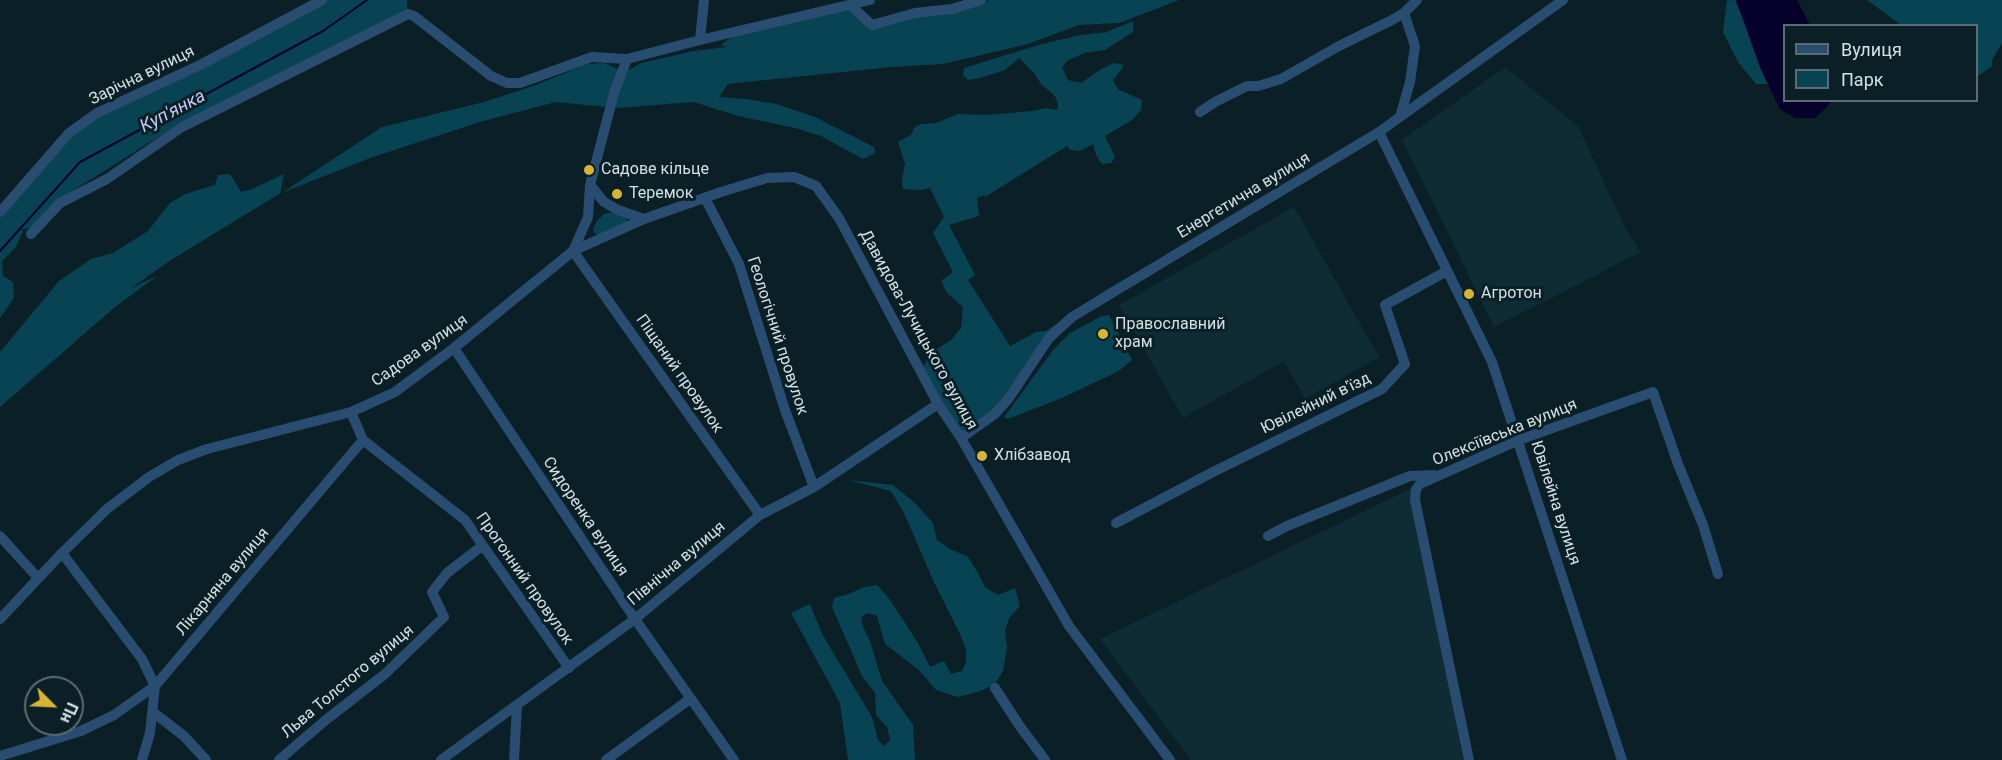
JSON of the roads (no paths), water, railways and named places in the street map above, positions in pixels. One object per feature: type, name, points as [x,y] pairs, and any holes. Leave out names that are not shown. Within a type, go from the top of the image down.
[{"type":"street","name":"Зарічна вулиця","points":[[0,212],[69,133],[97,113],[202,64],[322,0]]},
{"type":"street","points":[[700,40],[704,0]]},
{"type":"street","points":[[31,234],[60,203],[107,179],[182,127],[408,14],[414,16],[491,76],[507,83],[520,83],[592,57],[627,59],[870,0]]},
{"type":"street","points":[[850,5],[872,25],[915,13],[952,9],[981,0]]},
{"type":"street","points":[[1200,112],[1247,86],[1258,86],[1281,80],[1340,45],[1404,13],[1417,0]]},
{"type":"street","name":"Енергетична вулиця","points":[[961,438],[995,414],[1010,398],[1049,338],[1072,317],[1379,132],[1563,0]]},
{"type":"street","points":[[1400,117],[1410,82],[1415,46],[1404,13]]},
{"type":"street","points":[[573,251],[588,217],[590,185],[614,93],[627,59]]},
{"type":"street","name":"Ювілейна вулиця","points":[[1379,132],[1492,362],[1622,760]]},
{"type":"street","name":"Садова вулиця","points":[[0,619],[107,508],[178,459],[207,448],[351,412],[395,392],[454,348],[573,251],[644,219],[767,178],[794,177],[816,186]]},
{"type":"street","points":[[590,185],[604,202],[618,210],[644,219]]},
{"type":"street","name":"Давидова-Лучицького вулиця","points":[[816,186],[839,218],[938,404],[961,438],[1070,626],[1170,760]]},
{"type":"street","name":"Геологічний провулок","points":[[705,198],[739,264],[785,410],[814,487]]},
{"type":"street","name":"Піщаний провулок","points":[[573,251],[760,515]]},
{"type":"street","name":"Ювілейний в'їзд","points":[[1116,523],[1215,471],[1382,389],[1405,364],[1385,305],[1447,271]]},
{"type":"street","name":"Сидоренка вулиця","points":[[454,348],[635,619],[734,760]]},
{"type":"street","name":"Олексіївська вулиця","points":[[1469,760],[1416,500],[1416,489],[1420,484],[1519,440],[1653,392],[1678,464],[1703,525],[1718,574]]},
{"type":"street","name":"Північна вулиця","points":[[441,760],[635,619],[760,515],[814,487],[938,404]]},
{"type":"street","name":"Прогонний провулок","points":[[351,412],[363,440],[465,520],[569,668]]},
{"type":"street","name":"Лікарняна вулиця","points":[[0,756],[81,731],[114,715],[155,686],[363,440]]},
{"type":"street","points":[[1268,536],[1287,526],[1410,476],[1440,475]]},
{"type":"street","points":[[0,536],[38,578]]},
{"type":"street","name":"Льва Толстого вулиця","points":[[279,760],[385,674],[444,617],[432,592],[447,573],[482,546]]},
{"type":"street","points":[[62,553],[142,659],[155,686],[150,733],[142,760]]},
{"type":"street","points":[[995,688],[1045,760]]},
{"type":"street","points":[[606,760],[690,699]]},
{"type":"street","points":[[514,760],[517,706]]},
{"type":"street","points":[[153,712],[184,736],[206,760]]},
{"type":"waterway","name":"Куп'янка","points":[[0,251],[80,162],[323,31],[367,0]]},
{"type":"place","name":"Садове кільце","points":[[589,170]]},
{"type":"place","name":"Теремок","points":[[617,194]]},
{"type":"place","name":"Агротон","points":[[1469,294]]},
{"type":"place","name":"Православний храм","points":[[1103,334]]},
{"type":"place","name":"Хлібзавод","points":[[982,456]]}]
